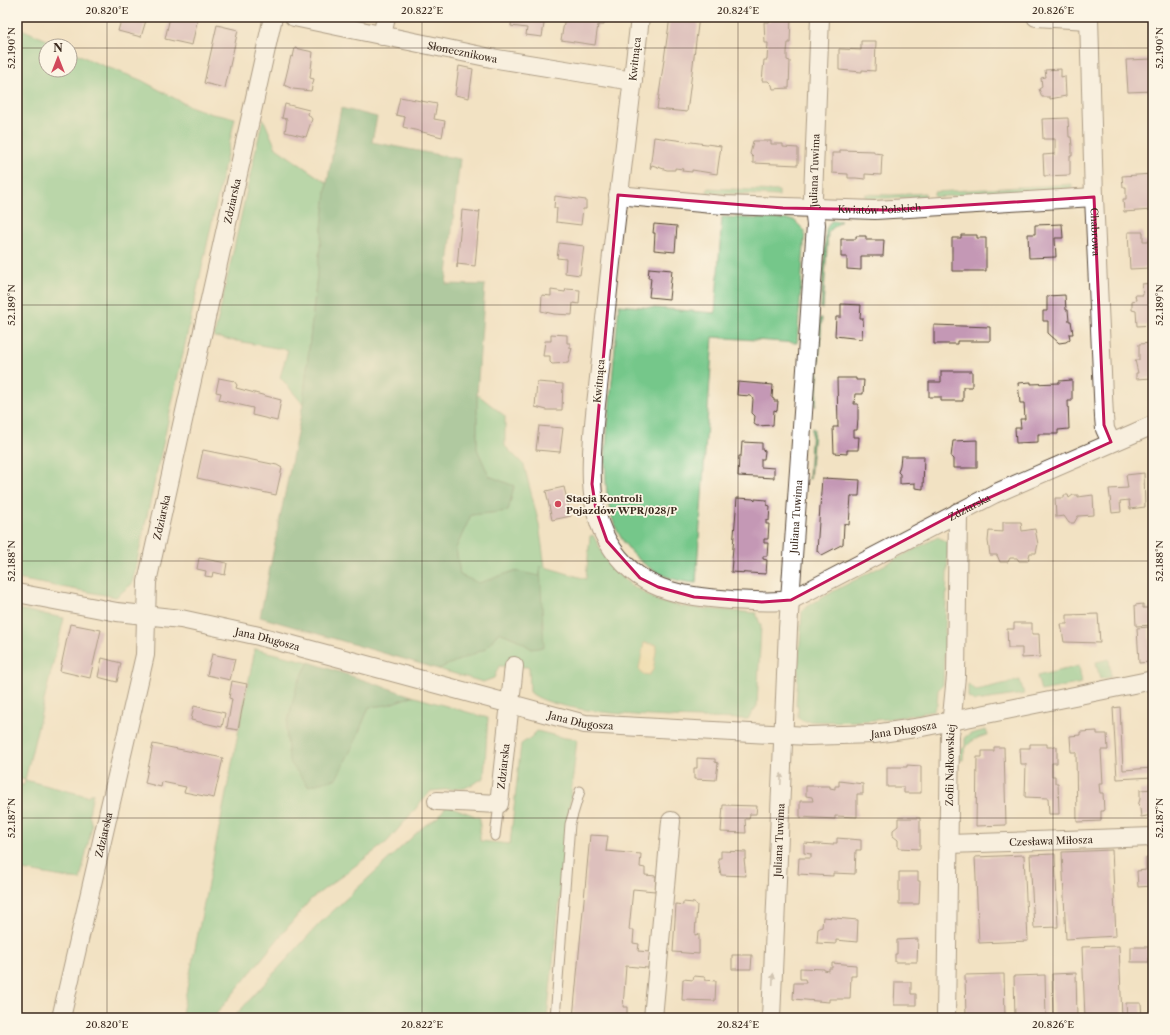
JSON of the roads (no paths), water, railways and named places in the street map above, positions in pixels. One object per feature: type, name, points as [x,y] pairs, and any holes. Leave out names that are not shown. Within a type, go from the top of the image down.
[{"type":"street","name":"Zdziarska","points":[[61,1018],[145,655],[147,582],[274,17]]},
{"type":"street","name":"Słonecznikowa","points":[[294,17],[491,58],[633,81]]},
{"type":"street","points":[[382,36],[386,17]]},
{"type":"street","name":"Kwitnąca","points":[[640,17],[607,291],[592,468],[594,499],[603,532],[613,550],[640,578],[658,587],[694,597],[762,602],[791,600]]},
{"type":"street","name":"Juliana Tuwima","points":[[771,1018],[783,735],[816,225],[816,209],[813,197],[820,17]]},
{"type":"street","name":"Chabrowa","points":[[1036,17],[1089,19],[1094,197],[1104,421],[1105,429],[1111,442]]},
{"type":"street","name":"Kwiatów Polskich","points":[[618,195],[723,205],[816,209],[903,209],[1094,197]]},
{"type":"street","name":"Zdziarska","points":[[791,600],[958,512],[1111,442],[1153,425]]},
{"type":"street","name":"Zofii Nałkowskiej","points":[[946,1018],[952,721],[956,676],[958,512]]},
{"type":"street","name":"Jana Długosza","points":[[17,593],[116,612],[181,619],[259,636],[585,724],[808,736],[874,734],[952,721],[1153,680]]},
{"type":"street","name":"Zdziarska","points":[[499,804],[514,666]]},
{"type":"street","points":[[438,801],[499,804]]},
{"type":"street","points":[[653,1018],[671,821]]},
{"type":"street","name":"Czesława Miłosza","points":[[949,844],[1153,837]]},
{"type":"lane","points":[[555,1018],[570,824],[580,791]]},
{"type":"lane","points":[[495,836],[499,804]]},
{"type":"place","name":"Stacja Kontroli Pojazdów WPR/028/P","points":[[558,504]]}]
